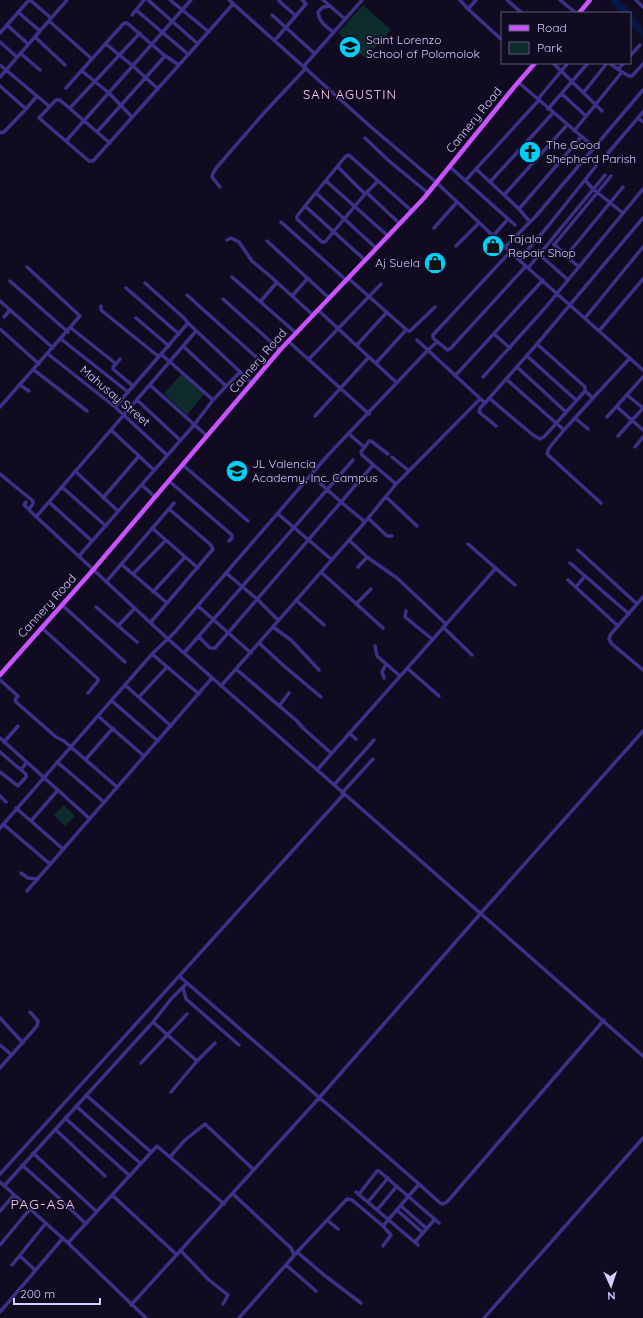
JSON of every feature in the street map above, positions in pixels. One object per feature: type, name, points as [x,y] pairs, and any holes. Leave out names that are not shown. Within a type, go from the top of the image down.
[{"type":"main road","points":[[580,12],[590,0]]},
{"type":"main road","name":"Cannery Road","points":[[0,675],[93,570],[280,350],[437,183],[532,64]]},
{"type":"street","points":[[0,32],[29,0],[92,59]]},
{"type":"street","points":[[58,0],[63,4]]},
{"type":"street","points":[[0,76],[66,0]]},
{"type":"street","points":[[132,15],[144,0]]},
{"type":"street","points":[[148,0],[198,44]]},
{"type":"street","points":[[170,0],[209,32]]},
{"type":"street","points":[[66,141],[191,0]]},
{"type":"street","points":[[229,0],[437,183],[510,252],[571,304],[643,370]]},
{"type":"street","points":[[302,0],[306,4]]},
{"type":"street","points":[[275,40],[310,0]]},
{"type":"street","points":[[323,0],[345,19]]},
{"type":"street","points":[[220,187],[212,177],[216,167],[305,67],[314,53],[362,0]]},
{"type":"street","points":[[460,0],[501,39]]},
{"type":"street","points":[[468,9],[476,0]]},
{"type":"street","points":[[507,0],[521,12]]},
{"type":"street","points":[[560,0],[575,12]]},
{"type":"street","points":[[636,0],[643,7]]},
{"type":"street","points":[[279,1],[296,16]]},
{"type":"street","points":[[39,118],[89,162],[91,162],[110,143],[234,4]]},
{"type":"street","points":[[330,6],[321,8],[318,12],[321,22],[333,32]]},
{"type":"street","points":[[136,10],[188,54]]},
{"type":"street","points":[[18,12],[40,31]]},
{"type":"street","points":[[272,15],[314,53]]},
{"type":"street","points":[[66,88],[124,23],[140,33],[165,56],[179,65]]},
{"type":"street","points":[[7,25],[28,44]]},
{"type":"street","points":[[70,108],[140,33]]},
{"type":"street","points":[[35,37],[65,66]]},
{"type":"street","points":[[0,42],[17,57]]},
{"type":"street","points":[[106,44],[158,89]]},
{"type":"street","points":[[631,55],[640,46]]},
{"type":"street","points":[[20,53],[40,70]]},
{"type":"street","points":[[97,132],[165,56]]},
{"type":"street","points":[[554,64],[602,111]]},
{"type":"street","points":[[465,180],[538,100],[567,64]]},
{"type":"street","points":[[548,108],[573,82],[587,64]]},
{"type":"street","points":[[584,92],[607,64]]},
{"type":"street","points":[[610,64],[622,72],[632,76],[643,64]]},
{"type":"street","points":[[618,69],[623,64]]},
{"type":"street","points":[[0,65],[49,106]]},
{"type":"street","points":[[82,71],[108,93],[132,117]]},
{"type":"street","points":[[574,131],[622,72]]},
{"type":"street","points":[[518,82],[594,148]]},
{"type":"street","points":[[0,86],[26,109]]},
{"type":"street","points":[[505,247],[530,222],[643,90]]},
{"type":"street","points":[[562,94],[586,116]]},
{"type":"street","points":[[0,132],[2,133],[5,131],[37,96]]},
{"type":"street","points":[[35,122],[49,106],[58,100],[70,108],[110,143]]},
{"type":"street","points":[[608,153],[643,112]]},
{"type":"street","points":[[490,182],[553,113]]},
{"type":"street","points":[[638,118],[643,122]]},
{"type":"street","points":[[504,195],[568,125]]},
{"type":"street","points":[[519,209],[581,137]]},
{"type":"street","points":[[365,138],[389,161],[428,193]]},
{"type":"street","points":[[378,181],[325,242],[322,242],[297,219],[297,216],[305,206],[345,157],[349,155],[412,211]]},
{"type":"street","points":[[519,260],[596,166]]},
{"type":"street","points":[[338,167],[400,224]]},
{"type":"street","points":[[450,167],[515,226]]},
{"type":"street","points":[[476,169],[519,209],[530,222]]},
{"type":"street","points":[[510,252],[433,335],[433,338],[447,350],[451,348],[540,255],[605,175]]},
{"type":"street","points":[[554,245],[611,176]]},
{"type":"street","points":[[585,180],[593,189],[623,213]]},
{"type":"street","points":[[326,181],[388,236]]},
{"type":"street","points":[[566,256],[623,187]]},
{"type":"street","points":[[483,377],[558,293],[643,189]]},
{"type":"street","points":[[316,193],[376,248]]},
{"type":"street","points":[[434,228],[457,202]]},
{"type":"street","points":[[305,206],[365,260]]},
{"type":"street","points":[[496,426],[479,412],[480,408],[527,356],[643,218]]},
{"type":"street","points":[[493,236],[508,219]]},
{"type":"street","points":[[281,222],[369,296],[406,330]]},
{"type":"street","points":[[456,246],[479,223]]},
{"type":"street","points":[[227,240],[231,238],[239,242],[250,260],[313,315]]},
{"type":"street","points":[[267,241],[329,298]]},
{"type":"street","points":[[550,242],[579,267]]},
{"type":"street","points":[[585,318],[642,250]]},
{"type":"street","points":[[540,255],[568,280]]},
{"type":"street","points":[[0,407],[68,332],[80,316],[27,267]]},
{"type":"street","points":[[232,277],[296,333]]},
{"type":"street","points":[[292,296],[308,278]]},
{"type":"street","points":[[599,331],[643,279]]},
{"type":"street","points":[[456,376],[543,280]]},
{"type":"street","points":[[10,281],[68,332]]},
{"type":"street","points":[[261,301],[277,282]]},
{"type":"street","points":[[146,283],[252,383]]},
{"type":"street","points":[[309,359],[381,284]]},
{"type":"street","points":[[126,288],[179,334]]},
{"type":"street","points":[[187,295],[266,366]]},
{"type":"street","points":[[223,299],[280,350]]},
{"type":"street","points":[[0,301],[53,348]]},
{"type":"street","points":[[101,306],[103,311],[160,356],[170,361],[213,400]]},
{"type":"street","points":[[376,363],[406,330],[410,331],[435,307]]},
{"type":"street","points":[[4,317],[10,310]]},
{"type":"street","points":[[318,310],[397,383]]},
{"type":"street","points":[[357,345],[387,312]]},
{"type":"street","points":[[136,318],[168,346]]},
{"type":"street","points":[[115,407],[188,323]]},
{"type":"street","points":[[71,328],[116,364]]},
{"type":"street","points":[[0,329],[39,364]]},
{"type":"street","points":[[36,517],[196,331]]},
{"type":"street","points":[[494,334],[510,348]]},
{"type":"street","points":[[61,339],[128,392]]},
{"type":"street","points":[[417,340],[485,403]]},
{"type":"street","points":[[288,341],[368,414]]},
{"type":"street","points":[[50,864],[2,826],[16,808],[152,654],[198,606],[311,475],[437,342]]},
{"type":"street","points":[[537,344],[583,385],[585,387],[585,391],[593,398]]},
{"type":"street","points":[[183,346],[226,386]]},
{"type":"street","name":"Mahusay Street","points":[[48,354],[115,407],[167,455]]},
{"type":"street","points":[[527,356],[576,400]]},
{"type":"street","points":[[315,416],[369,357]]},
{"type":"street","points":[[601,504],[547,454],[549,448],[564,430],[630,358]]},
{"type":"street","points":[[120,359],[113,368],[134,386]]},
{"type":"street","points":[[516,367],[566,412]]},
{"type":"street","points":[[34,370],[87,411]]},
{"type":"street","points":[[79,556],[194,425],[213,400],[240,372]]},
{"type":"street","points":[[607,417],[643,377]]},
{"type":"street","points":[[506,379],[564,430]]},
{"type":"street","points":[[20,385],[29,391]]},
{"type":"street","points":[[150,385],[207,436]]},
{"type":"street","points":[[489,398],[533,436],[538,438],[544,437],[585,391]]},
{"type":"street","points":[[618,436],[643,408],[627,395]]},
{"type":"street","points":[[221,686],[331,559],[367,520],[396,484],[480,399]]},
{"type":"street","points":[[137,400],[180,440]]},
{"type":"street","points":[[617,407],[643,430]]},
{"type":"street","points":[[575,418],[588,429]]},
{"type":"street","points":[[111,430],[154,470]]},
{"type":"street","points":[[349,434],[364,447]]},
{"type":"street","points":[[635,447],[643,437]]},
{"type":"street","points":[[388,454],[373,441],[369,441],[362,450],[362,455],[396,484]]},
{"type":"street","points":[[103,498],[139,456]]},
{"type":"street","points":[[392,457],[409,471]]},
{"type":"street","points":[[184,653],[353,460]]},
{"type":"street","points":[[183,465],[248,521]]},
{"type":"street","points":[[199,637],[210,648],[214,649],[373,465]]},
{"type":"street","points":[[75,472],[118,511]]},
{"type":"street","points":[[0,474],[33,501],[33,504],[29,509]]},
{"type":"street","points":[[311,475],[341,502],[387,536],[392,536]]},
{"type":"street","points":[[169,481],[232,535],[232,538],[229,541]]},
{"type":"street","points":[[142,485],[155,497]]},
{"type":"street","points":[[62,487],[106,526]]},
{"type":"street","points":[[386,497],[417,526]]},
{"type":"street","points":[[26,502],[24,505],[36,517],[168,639],[604,1020],[643,1056]]},
{"type":"street","points":[[49,502],[92,541]]},
{"type":"street","points":[[106,582],[174,503]]},
{"type":"street","points":[[151,622],[198,568],[212,551],[213,547],[169,509]]},
{"type":"street","points":[[278,514],[331,559]]},
{"type":"street","points":[[152,528],[198,568]]},
{"type":"street","points":[[133,574],[166,540]]},
{"type":"street","points":[[349,540],[367,557],[397,578],[446,624]]},
{"type":"street","points":[[468,544],[515,585]]},
{"type":"street","points":[[578,550],[637,604]]},
{"type":"street","points":[[153,592],[185,557]]},
{"type":"street","points":[[358,567],[367,557]]},
{"type":"street","points":[[570,563],[629,614]]},
{"type":"street","points":[[121,564],[167,603]]},
{"type":"street","points":[[317,770],[496,568]]},
{"type":"street","points":[[321,572],[383,628]]},
{"type":"street","points":[[226,573],[257,599],[278,620]]},
{"type":"street","points":[[576,586],[585,576]]},
{"type":"street","points":[[568,580],[618,626]]},
{"type":"street","points":[[356,604],[371,589]]},
{"type":"street","points":[[643,597],[611,634],[610,641],[643,670]]},
{"type":"street","points":[[296,600],[324,625]]},
{"type":"street","points":[[62,605],[125,662]]},
{"type":"street","points":[[96,606],[136,642]]},
{"type":"street","points":[[198,606],[251,653]]},
{"type":"street","points":[[118,626],[135,608]]},
{"type":"street","points":[[406,611],[405,617],[432,639]]},
{"type":"street","points":[[273,627],[291,640],[319,670]]},
{"type":"street","points":[[443,627],[472,655]]},
{"type":"street","points":[[42,628],[98,679],[88,693]]},
{"type":"street","points":[[259,643],[321,697]]},
{"type":"street","points":[[375,646],[377,656],[400,676]]},
{"type":"street","points":[[152,654],[198,694]]},
{"type":"street","points":[[384,678],[382,672],[386,664]]},
{"type":"street","points":[[139,697],[167,667]]},
{"type":"street","points":[[407,668],[439,696]]},
{"type":"street","points":[[236,669],[331,753]]},
{"type":"street","points":[[27,891],[212,678]]},
{"type":"street","points":[[0,680],[18,696],[15,700],[16,702],[56,737],[71,746],[117,787]]},
{"type":"street","points":[[125,685],[171,726]]},
{"type":"street","points":[[279,706],[289,693]]},
{"type":"street","points":[[112,700],[158,741]]},
{"type":"street","points":[[98,716],[144,756]]},
{"type":"street","points":[[4,742],[18,726]]},
{"type":"street","points":[[86,759],[113,728]]},
{"type":"street","points":[[132,1305],[319,1098],[643,731]]},
{"type":"street","points":[[349,733],[356,739]]},
{"type":"street","points":[[0,738],[89,818]]},
{"type":"street","points":[[334,785],[374,740]]},
{"type":"street","points":[[0,752],[26,774],[26,777],[18,786],[0,772]]},
{"type":"street","points":[[0,1174],[372,759]]},
{"type":"street","points":[[21,770],[27,762]]},
{"type":"street","points":[[57,762],[104,802]]},
{"type":"street","points":[[31,821],[58,790]]},
{"type":"street","points":[[0,796],[6,802]]},
{"type":"street","points":[[16,808],[63,849]]},
{"type":"street","points":[[21,873],[28,878],[38,879]]},
{"type":"street","points":[[179,976],[440,1203],[443,1204],[447,1202],[604,1020]]},
{"type":"street","points":[[4,1186],[187,983]]},
{"type":"street","points":[[183,988],[186,999],[240,1045]]},
{"type":"street","points":[[0,1068],[2,1063],[12,1055],[38,1024],[36,1018],[30,1012]]},
{"type":"street","points":[[141,1063],[187,1014]]},
{"type":"street","points":[[0,1018],[23,1043]]},
{"type":"street","points":[[153,1022],[198,1061]]},
{"type":"street","points":[[171,1092],[216,1043]]},
{"type":"street","points":[[0,1045],[12,1055]]},
{"type":"street","points":[[86,1094],[151,1152]]},
{"type":"street","points":[[76,1106],[141,1164]]},
{"type":"street","points":[[65,1118],[130,1176]]},
{"type":"street","points":[[170,1157],[185,1140],[205,1124],[254,1170]]},
{"type":"street","points":[[55,1129],[105,1176]]},
{"type":"street","points":[[484,1318],[643,1138]]},
{"type":"street","points":[[68,1243],[96,1211],[158,1146],[224,1204]]},
{"type":"street","points":[[33,1153],[96,1211]]},
{"type":"street","points":[[22,1165],[86,1224]]},
{"type":"street","points":[[435,1219],[422,1233],[416,1243],[358,1193],[377,1171],[379,1171],[409,1196],[435,1219],[439,1223]]},
{"type":"street","points":[[368,1202],[388,1178]]},
{"type":"street","points":[[0,1182],[68,1243],[146,1318]]},
{"type":"street","points":[[383,1226],[419,1184]]},
{"type":"street","points":[[377,1210],[397,1186]]},
{"type":"street","points":[[233,1194],[291,1248],[361,1303]]},
{"type":"street","points":[[0,1211],[14,1195]]},
{"type":"street","points":[[112,1195],[177,1255]]},
{"type":"street","points":[[239,1318],[297,1252],[347,1199],[350,1199],[391,1234],[383,1246]]},
{"type":"street","points":[[401,1206],[426,1228]]},
{"type":"street","points":[[0,1245],[30,1210]]},
{"type":"street","points":[[396,1210],[422,1233]]},
{"type":"street","points":[[327,1220],[338,1229]]},
{"type":"street","points":[[12,1265],[46,1223]]},
{"type":"street","points":[[0,1312],[62,1238]]},
{"type":"street","points":[[291,1248],[297,1252]]},
{"type":"street","points":[[181,1251],[205,1276],[228,1295],[223,1304]]},
{"type":"street","points":[[20,1256],[35,1270]]},
{"type":"street","points":[[286,1265],[316,1291]]},
{"type":"green space","points":[[363,5],[391,30],[365,58],[338,33]]},
{"type":"green space","points":[[181,374],[204,394],[187,415],[164,394]]},
{"type":"green space","points":[[64,805],[75,816],[65,826],[54,815]]},
{"type":"water","points":[[610,0],[619,0],[631,12],[619,12]]},
{"type":"water","points":[[631,12],[641,27],[643,37],[631,26]]},
{"type":"place","name":"Saint Lorenzo School of Polomolok","points":[[350,47]]},
{"type":"place","name":"The Good Shepherd Parish","points":[[530,152]]},
{"type":"place","name":"Tajala Repair Shop","points":[[493,246]]},
{"type":"place","name":"Aj Suela","points":[[435,263]]},
{"type":"place","name":"JL Valencia Academy, Inc. Campus","points":[[237,471]]},
{"type":"district","name":"SAN AGUSTIN","points":[[350,94]]},
{"type":"district","name":"PAG-ASA","points":[[43,1204]]}]
